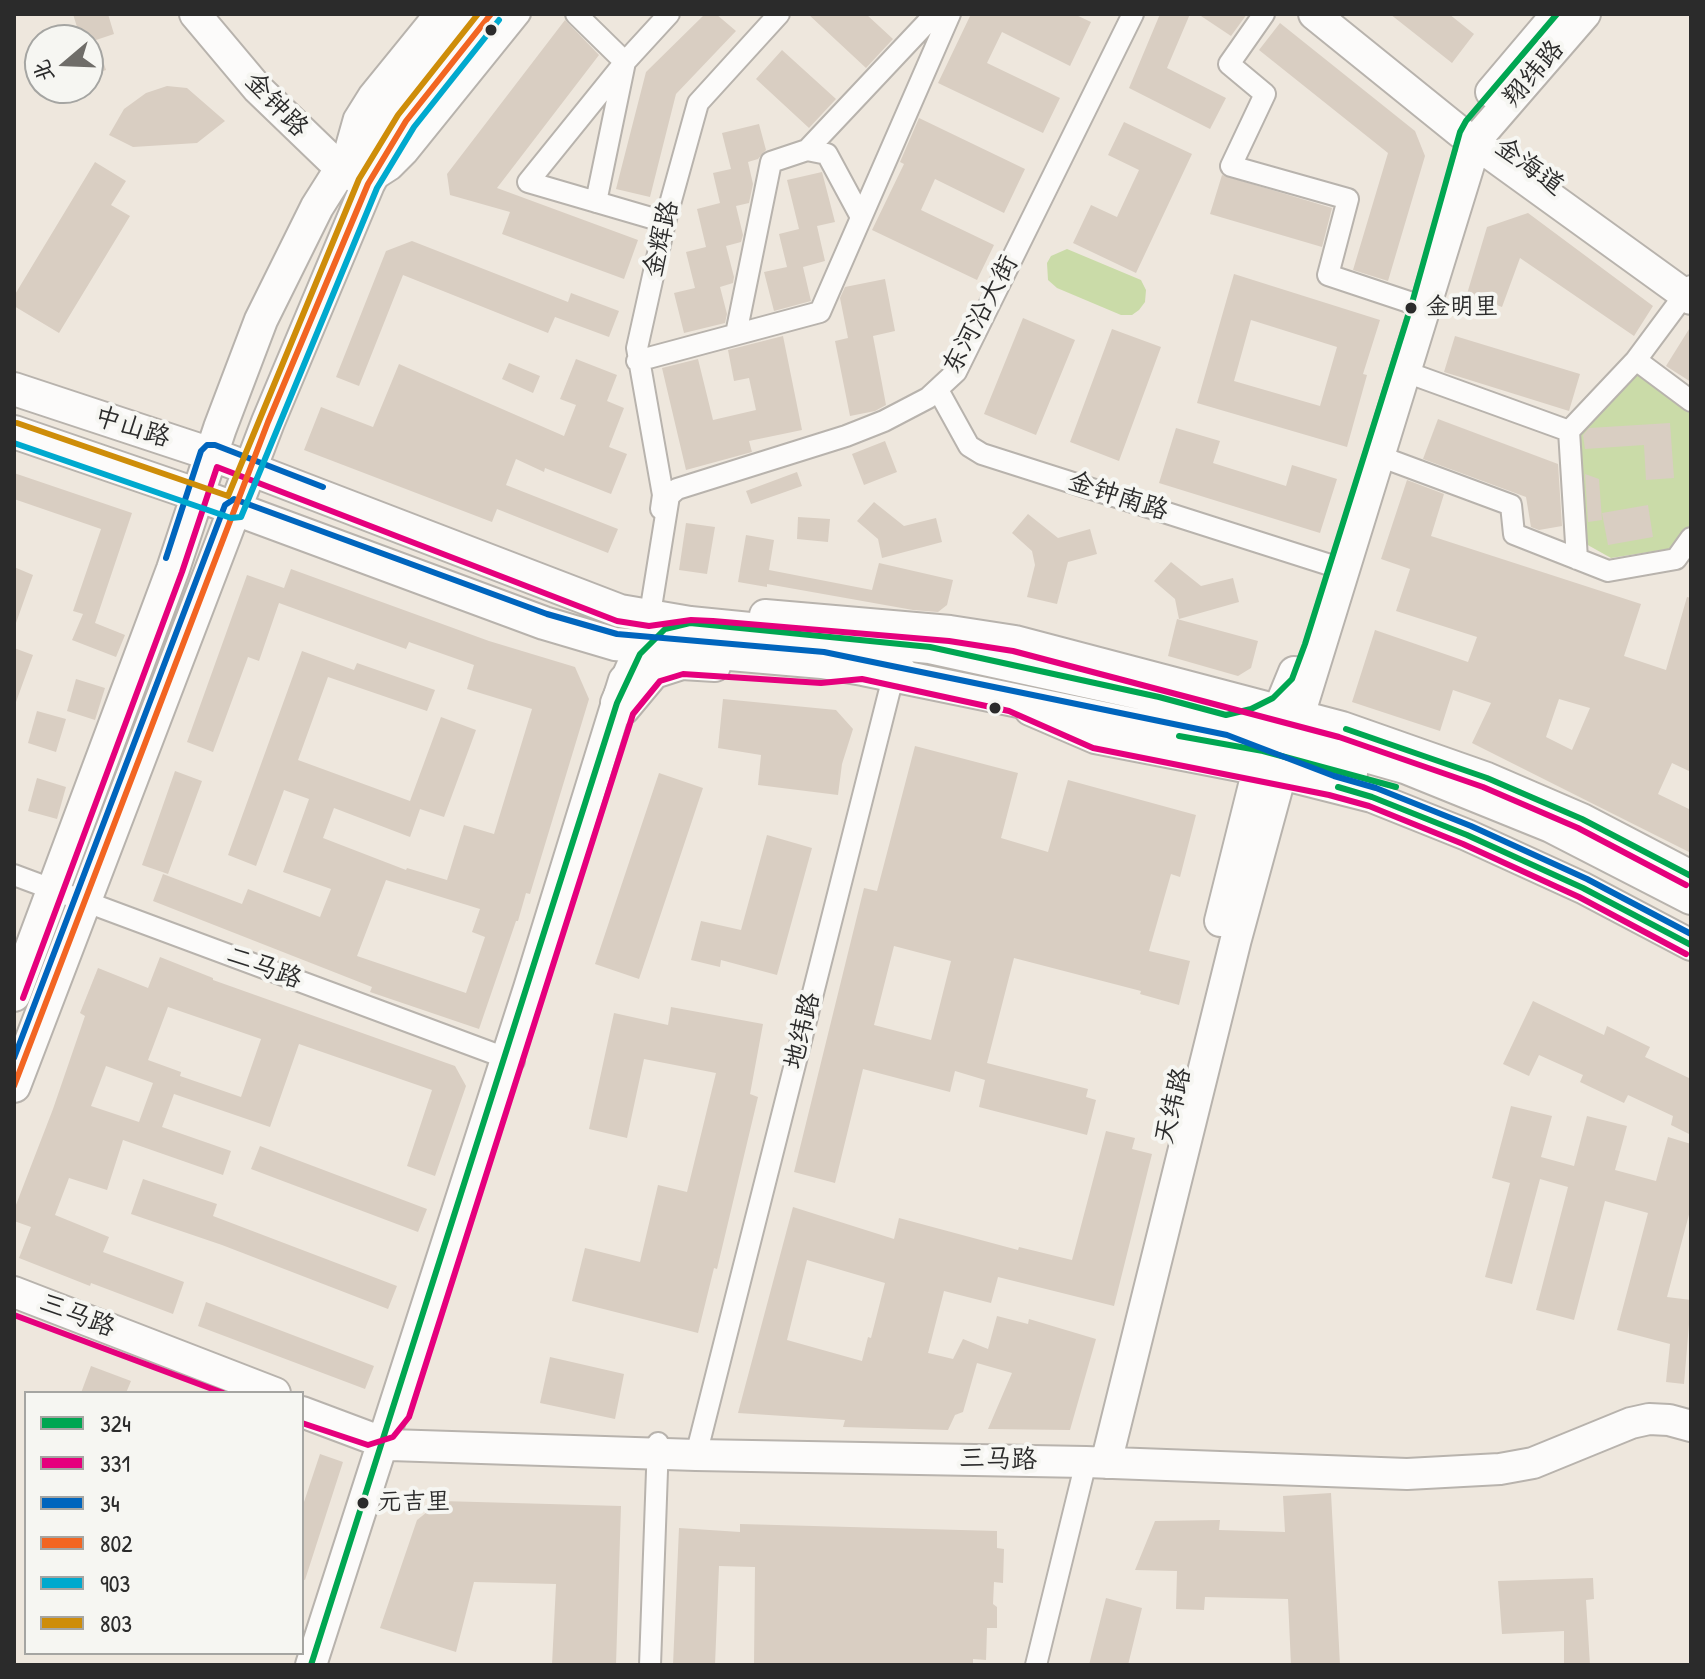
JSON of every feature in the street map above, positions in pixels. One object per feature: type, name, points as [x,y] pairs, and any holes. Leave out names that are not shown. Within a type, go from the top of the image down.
[{"type":"main road","points":[[14,1086],[234,509],[355,177],[398,91],[461,14]]},
{"type":"main road","points":[[14,995],[55,890],[261,320],[317,207],[385,152],[491,14]]},
{"type":"main road","name":"中山路","points":[[14,389],[211,454],[605,607],[642,637],[863,669],[1012,701],[1277,739],[1401,777]]},
{"type":"main road","name":"中山路","points":[[14,432],[198,495],[544,623],[615,644],[690,623],[940,639],[1159,697],[1225,730]]},
{"type":"main road","points":[[620,706],[642,637]]},
{"type":"main road","points":[[1277,739],[1331,785]]},
{"type":"main road","points":[[1401,777],[1484,797],[1551,826],[1691,898]]},
{"type":"main road","points":[[1401,777],[1691,921]]},
{"type":"street","name":"金钟路","points":[[195,14],[258,89],[355,177]]},
{"type":"street","points":[[434,14],[369,94],[354,118],[346,141],[355,177],[392,169],[520,14]]},
{"type":"street","points":[[576,14],[625,62]]},
{"type":"street","points":[[665,222],[528,182],[625,62],[669,14]]},
{"type":"street","name":"金辉路","points":[[642,637],[663,495],[637,348],[665,222],[698,103],[779,14]]},
{"type":"street","points":[[736,334],[771,162],[807,150],[935,14]]},
{"type":"street","points":[[637,361],[820,312],[950,14]]},
{"type":"street","name":"东河沿大街","points":[[642,637],[669,496],[677,489],[846,436],[910,409],[938,390],[956,372],[1133,14]]},
{"type":"street","points":[[1264,14],[1229,64],[1265,94],[1231,166],[1348,199],[1328,275],[1412,303]]},
{"type":"street","points":[[1314,14],[1471,132]]},
{"type":"street","name":"金海道","points":[[1332,14],[1471,132],[1690,291]]},
{"type":"street","name":"翔纬路","points":[[1300,679],[1330,565],[1412,303],[1471,132],[1557,14]]},
{"type":"street","name":"翔纬路","points":[[1277,739],[1406,372],[1471,132],[1585,14]]},
{"type":"street","points":[[596,202],[625,62]]},
{"type":"street","points":[[807,150],[827,154],[861,217]]},
{"type":"street","points":[[1577,559],[1569,431],[1636,360],[1690,291]]},
{"type":"street","points":[[1636,360],[1691,401]]},
{"type":"street","points":[[1406,372],[1569,431]]},
{"type":"street","name":"金钟南路","points":[[938,390],[969,446],[982,454],[1330,565]]},
{"type":"street","points":[[1379,456],[1511,505],[1514,534],[1608,571],[1676,559],[1691,538]]},
{"type":"street","points":[[642,637],[691,610],[940,639],[1015,641],[1277,739]]},
{"type":"street","name":"地纬路","points":[[698,1450],[890,689],[898,676],[940,639]]},
{"type":"street","points":[[311,1665],[510,1060],[620,706],[654,673],[682,664],[821,673],[863,669]]},
{"type":"street","points":[[1300,679],[1319,710],[1342,727],[1487,778],[1582,819],[1691,876]]},
{"type":"street","points":[[1012,701],[1095,738],[1277,739],[1342,727]]},
{"type":"street","name":"天纬路","points":[[1098,1456],[1277,739]]},
{"type":"street","points":[[1331,785],[1372,797],[1467,835],[1583,888],[1691,945]]},
{"type":"street","name":"二马路","points":[[14,875],[510,1060]]},
{"type":"street","name":"三马路","points":[[14,1292],[270,1391]]},
{"type":"street","name":"三马路","points":[[14,1304],[246,1391]]},
{"type":"street","name":"三马路","points":[[304,1404],[385,1433]]},
{"type":"street","name":"三马路","points":[[304,1413],[385,1433],[658,1449],[1412,1465],[1508,1460],[1545,1451],[1646,1412],[1671,1411],[1691,1415]]},
{"type":"street","name":"三马路","points":[[1098,1456],[1407,1474],[1485,1470],[1552,1457],[1640,1421],[1669,1420],[1691,1426]]},
{"type":"street","points":[[320,1665],[385,1433]]},
{"type":"street","points":[[650,1665],[658,1449]]},
{"type":"street","points":[[1036,1665],[1098,1456]]},
{"type":"green space","points":[[1067,249],[1141,280],[1146,290],[1145,302],[1139,310],[1132,315],[1121,315],[1057,288],[1048,280],[1047,263],[1051,256]]},
{"type":"green space","points":[[1630,374],[1652,376],[1691,407],[1691,524],[1674,548],[1611,558],[1586,544],[1578,432]]},
{"type":"building","points":[[73,14],[108,14],[114,34],[104,37],[104,24],[76,24]]},
{"type":"building","points":[[705,14],[716,14],[736,31],[676,94],[650,197],[616,189],[646,72]]},
{"type":"building","points":[[808,14],[866,14],[893,39],[866,68]]},
{"type":"building","points":[[971,14],[1074,14],[1091,22],[1070,66],[1002,32],[987,63],[1060,98],[1043,133],[938,83]]},
{"type":"building","points":[[1160,14],[1190,14],[1167,68],[1226,98],[1210,129],[1129,88]]},
{"type":"building","points":[[1198,14],[1247,14],[1231,36]]},
{"type":"building","points":[[1390,14],[1449,14],[1474,34],[1452,63]]},
{"type":"building","points":[[565,20],[599,55],[497,188],[638,240],[624,279],[502,234],[510,212],[450,195],[447,174]]},
{"type":"building","points":[[1280,23],[1415,131],[1425,156],[1388,281],[1353,270],[1388,153],[1259,50]]},
{"type":"building","points":[[782,50],[836,99],[809,128],[756,79]]},
{"type":"building","points":[[167,86],[187,88],[225,121],[197,143],[133,147],[109,135],[124,109],[146,93]]},
{"type":"building","points":[[919,118],[1025,169],[1004,213],[935,179],[921,210],[994,245],[977,280],[872,230],[904,164],[900,162]]},
{"type":"building","points":[[1124,122],[1192,154],[1136,273],[1073,243],[1091,205],[1117,217],[1139,170],[1108,155]]},
{"type":"building","points":[[759,124],[766,150],[758,159],[748,162],[753,184],[749,203],[736,206],[743,235],[741,242],[726,246],[734,277],[733,283],[720,287],[727,314],[725,323],[684,333],[674,293],[695,288],[686,252],[706,247],[697,209],[720,203],[713,173],[731,169],[722,133]]},
{"type":"building","points":[[95,162],[126,181],[111,205],[130,216],[59,333],[14,306],[14,296]]},
{"type":"building","points":[[822,172],[835,222],[817,226],[825,261],[803,267],[811,301],[774,311],[764,272],[787,267],[779,234],[799,229],[787,180]]},
{"type":"building","points":[[1222,175],[1332,208],[1322,247],[1210,214]]},
{"type":"building","points":[[1528,213],[1653,306],[1634,336],[1520,258],[1502,307],[1467,294],[1487,227]]},
{"type":"building","points":[[412,241],[568,302],[571,293],[619,311],[609,337],[555,317],[548,333],[403,275],[359,386],[336,377],[386,251]]},
{"type":"building","points":[[1234,274],[1380,320],[1363,374],[1367,375],[1347,447],[1197,403]],"holes":[[[1251,320],[1337,347],[1320,406],[1234,381]]]},
{"type":"building","points":[[885,279],[895,331],[873,336],[886,405],[875,411],[850,416],[835,341],[848,338],[840,298],[845,287]]},
{"type":"building","points":[[1023,318],[1075,340],[1036,435],[984,414]]},
{"type":"building","points":[[1691,326],[1691,382],[1666,366]]},
{"type":"building","points":[[1112,329],[1161,347],[1119,461],[1070,442]]},
{"type":"building","points":[[783,336],[802,430],[749,441],[752,452],[686,470],[662,368],[698,359],[713,420],[756,410],[749,378],[734,381],[728,350]]},
{"type":"building","points":[[1455,336],[1580,374],[1569,411],[1444,372]]},
{"type":"building","points":[[576,359],[617,375],[607,401],[624,408],[609,447],[627,454],[611,494],[545,468],[544,472],[516,459],[506,485],[618,529],[608,553],[497,509],[492,522],[304,450],[321,407],[373,427],[399,364],[564,436],[576,405],[560,399]]},
{"type":"building","points":[[509,363],[540,376],[533,393],[502,379]]},
{"type":"building","points":[[1438,419],[1558,464],[1562,526],[1539,530],[1531,527],[1526,497],[1423,459]]},
{"type":"building","points":[[1670,423],[1674,478],[1646,480],[1644,445],[1585,449],[1583,435],[1589,428]]},
{"type":"building","points":[[1176,428],[1220,441],[1213,463],[1286,486],[1292,465],[1337,479],[1320,533],[1159,483]]},
{"type":"building","points":[[885,441],[897,472],[864,485],[852,454]]},
{"type":"building","points":[[797,472],[802,486],[751,504],[746,491]]},
{"type":"building","points":[[14,473],[132,513],[95,623],[125,635],[116,657],[72,640],[83,614],[73,611],[101,529],[14,499]]},
{"type":"building","points":[[1585,474],[1599,479],[1602,520],[1588,522]]},
{"type":"building","points":[[1407,480],[1444,494],[1431,536],[1641,604],[1624,656],[1666,670],[1687,597],[1691,598],[1691,772],[1672,763],[1658,794],[1691,810],[1691,853],[1472,743],[1491,703],[1453,690],[1440,731],[1352,702],[1375,630],[1468,662],[1477,637],[1396,611],[1410,569],[1381,559]],"holes":[[[1559,699],[1590,708],[1572,750],[1546,737]]]},
{"type":"building","points":[[874,502],[904,526],[936,518],[942,542],[882,558],[878,539],[857,521]]},
{"type":"building","points":[[1648,505],[1653,537],[1608,545],[1602,513]]},
{"type":"building","points":[[1028,514],[1058,538],[1090,529],[1097,554],[1068,562],[1057,604],[1027,597],[1035,565],[1032,551],[1012,533]]},
{"type":"building","points":[[798,517],[830,519],[828,542],[797,539]]},
{"type":"building","points":[[686,523],[715,527],[707,574],[679,570]]},
{"type":"building","points":[[746,535],[774,540],[769,570],[872,590],[879,563],[953,580],[947,605],[938,612],[913,610],[767,584],[767,587],[738,582]]},
{"type":"building","points":[[1171,562],[1201,586],[1233,578],[1239,602],[1179,619],[1175,599],[1154,581]]},
{"type":"building","points":[[14,567],[33,575],[16,623],[14,623]]},
{"type":"building","points":[[291,569],[489,641],[575,667],[589,699],[530,894],[526,893],[479,1029],[370,992],[372,987],[153,901],[163,874],[242,904],[248,889],[320,917],[331,889],[283,872],[309,799],[284,790],[256,866],[228,855],[302,651],[354,670],[357,663],[435,690],[427,711],[328,677],[298,760],[410,801],[441,717],[476,730],[444,817],[420,809],[410,837],[334,808],[323,838],[406,870],[447,880],[464,825],[494,834],[532,709],[467,689],[474,665],[409,642],[406,649],[279,603],[259,661],[248,657],[213,752],[187,742],[247,575],[284,588]],"holes":[[[386,880],[480,909],[472,932],[485,937],[466,993],[357,956]]]},
{"type":"building","points":[[1177,619],[1258,641],[1251,668],[1238,676],[1168,656]]},
{"type":"building","points":[[14,648],[33,655],[16,702],[14,702]]},
{"type":"building","points":[[76,679],[105,688],[95,720],[67,711]]},
{"type":"building","points":[[723,699],[836,710],[853,729],[842,764],[838,795],[758,785],[761,755],[718,748]]},
{"type":"building","points":[[37,711],[66,719],[56,752],[28,743]]},
{"type":"building","points":[[915,746],[1018,773],[1001,838],[1048,852],[1068,780],[1196,815],[1180,877],[1171,874],[1149,951],[1190,961],[1179,1005],[1140,994],[1141,991],[1014,958],[987,1063],[1088,1089],[1086,1097],[1096,1100],[1087,1135],[979,1107],[985,1080],[955,1071],[950,1092],[863,1069],[835,1183],[794,1172],[864,888],[877,891]],"holes":[[[894,946],[951,961],[931,1040],[874,1025]]]},
{"type":"building","points":[[175,771],[202,781],[168,874],[142,865]]},
{"type":"building","points":[[659,773],[703,788],[639,979],[595,964]]},
{"type":"building","points":[[37,778],[66,787],[57,819],[28,811]]},
{"type":"building","points":[[767,835],[812,848],[777,975],[721,960],[720,967],[691,960],[701,921],[741,930]]},
{"type":"building","points":[[160,957],[213,980],[455,1066],[466,1086],[435,1176],[407,1166],[432,1090],[299,1044],[270,1127],[174,1094],[162,1127],[231,1151],[223,1175],[123,1140],[107,1190],[69,1178],[55,1215],[109,1237],[103,1252],[184,1282],[173,1314],[19,1258],[31,1227],[14,1221],[14,1210],[53,1109],[85,1016],[80,1013],[98,968],[148,988]],"holes":[[[168,1007],[261,1039],[241,1097],[180,1076],[181,1072],[148,1060]],[[106,1066],[153,1083],[139,1122],[91,1106]]]},
{"type":"building","points":[[1533,1001],[1604,1035],[1607,1026],[1650,1047],[1645,1057],[1691,1079],[1691,1135],[1671,1125],[1673,1116],[1628,1095],[1624,1103],[1580,1082],[1583,1075],[1539,1055],[1529,1076],[1503,1064]]},
{"type":"building","points":[[671,1007],[763,1024],[750,1094],[758,1097],[717,1269],[714,1268],[698,1333],[572,1301],[585,1248],[640,1262],[658,1185],[687,1192],[716,1073],[644,1059],[627,1138],[589,1129],[614,1013],[668,1025]]},
{"type":"building","points":[[1511,1106],[1552,1116],[1541,1157],[1574,1166],[1587,1116],[1627,1126],[1615,1170],[1656,1181],[1668,1137],[1691,1144],[1691,1207],[1667,1297],[1691,1300],[1684,1384],[1666,1382],[1670,1344],[1617,1330],[1648,1213],[1605,1201],[1574,1320],[1536,1310],[1568,1187],[1540,1179],[1512,1284],[1485,1277],[1510,1183],[1492,1178]]},
{"type":"building","points":[[1106,1131],[1135,1138],[1132,1149],[1152,1154],[1114,1306],[998,1277],[991,1303],[944,1291],[928,1353],[953,1359],[963,1339],[988,1349],[997,1316],[1028,1324],[1029,1319],[1096,1339],[1070,1430],[988,1429],[1012,1373],[977,1363],[963,1412],[955,1415],[948,1430],[843,1427],[845,1420],[738,1413],[793,1207],[894,1239],[899,1218],[1018,1250],[1019,1247],[1072,1260]],"holes":[[[807,1260],[885,1283],[862,1361],[787,1340]]]},
{"type":"building","points":[[260,1146],[427,1209],[418,1232],[251,1169]]},
{"type":"building","points":[[143,1179],[217,1204],[213,1216],[397,1286],[388,1309],[222,1245],[131,1214]]},
{"type":"building","points":[[206,1302],[374,1366],[365,1389],[198,1326]]},
{"type":"building","points":[[550,1357],[624,1374],[615,1419],[540,1403]]},
{"type":"building","points":[[91,1366],[131,1381],[127,1391],[82,1391]]},
{"type":"building","points":[[320,1454],[343,1462],[305,1580],[304,1580],[304,1502]]},
{"type":"building","points":[[1331,1493],[1340,1665],[1291,1665],[1288,1599],[1205,1597],[1204,1610],[1176,1609],[1177,1571],[1135,1570],[1155,1521],[1220,1520],[1219,1530],[1285,1532],[1283,1496]]},
{"type":"building","points":[[441,1501],[621,1506],[616,1665],[552,1665],[556,1584],[474,1582],[456,1652],[380,1628],[417,1520]]},
{"type":"building","points":[[740,1524],[997,1531],[997,1548],[1004,1549],[1003,1583],[994,1582],[993,1604],[997,1607],[997,1628],[987,1628],[986,1660],[973,1659],[973,1665],[754,1665],[755,1567],[719,1566],[715,1665],[673,1665],[679,1528],[740,1532]]},
{"type":"building","points":[[1593,1578],[1594,1599],[1586,1600],[1590,1665],[1564,1665],[1564,1631],[1502,1634],[1498,1581]]},
{"type":"building","points":[[1106,1598],[1142,1608],[1128,1665],[1089,1665]]},
{"type":"transit line","name":"803","points":[[17,423],[228,496],[359,179],[398,115],[478,14]]},
{"type":"transit line","name":"802","points":[[14,1086],[268,422],[368,184],[406,121],[491,14]]},
{"type":"transit line","name":"324","points":[[311,1665],[617,703],[640,654],[665,629],[690,623],[930,647],[1159,697],[1226,715],[1251,709],[1273,698],[1292,679],[1305,644],[1412,303],[1460,132],[1557,14]]},
{"type":"transit line","name":"903","points":[[14,443],[231,518],[241,517],[377,188],[414,127],[499,20]]},
{"type":"transit line","name":"34","points":[[166,558],[201,451],[207,445],[215,445],[323,487]]},
{"type":"transit line","name":"331","points":[[23,998],[182,572],[217,467],[617,621],[649,626],[691,620],[713,621],[949,641],[1013,651],[1339,737],[1483,787],[1578,828],[1686,885]]},
{"type":"transit line","name":"34","points":[[14,1058],[225,505],[234,499],[547,614],[617,634],[824,652],[1227,735],[1334,776],[1376,788],[1471,826],[1587,879],[1691,934]]},
{"type":"transit line","name":"331","points":[[304,1424],[368,1445],[393,1437],[409,1417],[633,714],[660,681],[683,674],[821,683],[862,679],[1009,711],[1093,748],[1329,795],[1369,806],[1463,844],[1579,897],[1686,954]]},
{"type":"transit line","name":"324","points":[[1346,729],[1487,778],[1582,819],[1691,876]]},
{"type":"transit line","name":"324","points":[[1179,736],[1263,751],[1396,787]]},
{"type":"transit line","name":"324","points":[[1338,787],[1372,797],[1467,835],[1583,888],[1691,945]]},
{"type":"transit line","name":"331","points":[[14,1315],[218,1391]]},
{"type":"place","name":"金明里","points":[[1411,308]]},
{"type":"place","name":"元吉里","points":[[363,1503]]}]
